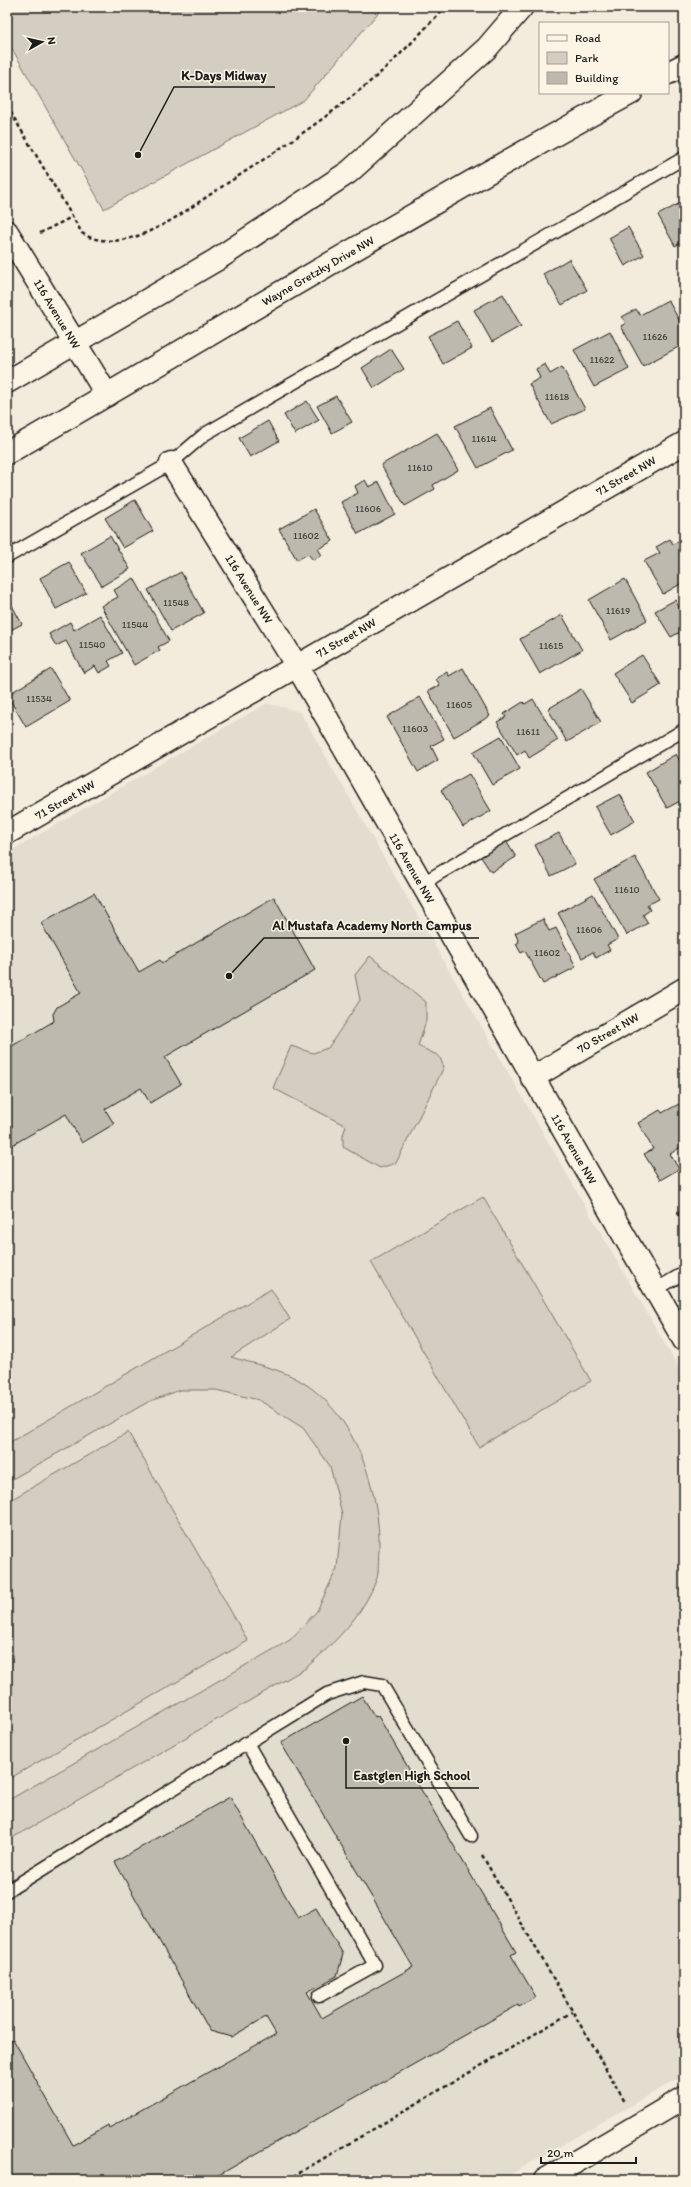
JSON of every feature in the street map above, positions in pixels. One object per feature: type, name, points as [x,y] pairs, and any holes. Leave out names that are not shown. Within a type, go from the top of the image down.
[{"type":"street","points":[[7,382],[216,260],[350,172],[487,48],[522,7]]},
{"type":"street","points":[[669,72],[684,65]]},
{"type":"street","name":"Wayne Gretzky Drive NW","points":[[7,453],[264,302],[569,126],[629,94]]},
{"type":"street","name":"116 Avenue NW","points":[[7,232],[107,395]]},
{"type":"street","name":"71 Street NW","points":[[7,833],[684,443]]},
{"type":"street","name":"116 Avenue NW","points":[[171,463],[297,666],[532,1078],[684,1340]]},
{"type":"street","name":"70 Street NW","points":[[532,1078],[684,989]]},
{"type":"street","points":[[546,2180],[684,2098]]},
{"type":"lane","points":[[7,557],[171,463],[205,434],[684,158]]},
{"type":"lane","points":[[421,884],[684,730]]},
{"type":"lane","points":[[655,1290],[684,1273]]},
{"type":"lane","points":[[7,1890],[327,1694],[364,1682],[382,1685],[471,1836]]},
{"type":"lane","points":[[247,1743],[374,1965],[319,1996]]},
{"type":"path","points":[[7,106],[82,233],[90,240],[111,241],[133,238],[160,227],[271,154],[373,80],[445,7]]},
{"type":"path","points":[[471,1836],[628,2107]]},
{"type":"path","points":[[287,2180],[572,2012]]},
{"type":"shaded area","points":[[267,703],[300,712],[684,1377],[684,2075],[501,2180],[7,2180],[7,853]]},
{"type":"green space","points":[[7,7],[383,7],[304,100],[104,209],[7,40]]},
{"type":"green space","points":[[370,956],[426,1002],[426,1021],[418,1046],[439,1056],[444,1067],[396,1163],[380,1168],[343,1147],[343,1135],[346,1126],[273,1088],[291,1046],[313,1053],[328,1048],[360,1000],[355,975]]},
{"type":"green space","points":[[483,1197],[591,1381],[479,1447],[371,1262]]},
{"type":"green space","points":[[271,1289],[290,1319],[231,1357],[274,1369],[299,1380],[319,1394],[335,1412],[349,1432],[361,1455],[375,1503],[379,1551],[377,1578],[371,1592],[347,1628],[306,1668],[7,1841],[7,1801],[290,1640],[317,1611],[337,1568],[342,1514],[330,1466],[303,1428],[259,1400],[216,1390],[180,1390],[148,1402],[7,1482],[7,1444]]},
{"type":"green space","points":[[128,1432],[248,1641],[7,1780],[7,1502]]},
{"type":"building","points":[[684,201],[684,241],[675,246],[658,215]]},
{"type":"building","points":[[628,227],[644,255],[625,266],[609,238]]},
{"type":"building","points":[[569,259],[587,290],[562,305],[543,274]]},
{"type":"building","points":[[503,294],[521,326],[492,342],[474,310]]},
{"type":"building","points":[[668,300],[684,329],[684,344],[643,366],[621,326],[626,323],[622,317],[636,309],[640,315]]},
{"type":"building","points":[[457,321],[472,348],[443,364],[428,336]]},
{"type":"building","points":[[610,331],[629,369],[594,387],[574,350]]},
{"type":"building","points":[[391,349],[404,369],[374,388],[362,368]]},
{"type":"building","points":[[545,364],[550,374],[562,367],[585,409],[551,424],[529,384],[540,378],[536,369]]},
{"type":"building","points":[[336,396],[352,422],[332,433],[317,406]]},
{"type":"building","points":[[307,401],[319,420],[295,434],[284,415]]},
{"type":"building","points":[[490,408],[512,450],[478,468],[455,426]]},
{"type":"building","points":[[268,421],[279,441],[250,457],[239,438]]},
{"type":"building","points":[[437,433],[458,470],[433,485],[435,489],[405,506],[381,465]]},
{"type":"building","points":[[365,480],[369,487],[379,482],[395,514],[358,534],[341,502],[358,493],[355,486]]},
{"type":"building","points":[[135,500],[153,531],[123,548],[105,518]]},
{"type":"building","points":[[314,509],[333,541],[318,549],[322,555],[313,560],[308,554],[297,560],[279,529]]},
{"type":"building","points":[[110,536],[130,569],[102,586],[81,553]]},
{"type":"building","points":[[684,538],[684,582],[663,594],[644,561],[660,553],[656,547],[670,539],[673,544]]},
{"type":"building","points":[[69,562],[86,593],[56,609],[40,578]]},
{"type":"building","points":[[181,572],[204,613],[171,631],[148,590]]},
{"type":"building","points":[[134,578],[169,641],[158,647],[160,650],[134,665],[101,606],[118,597],[114,590]]},
{"type":"building","points":[[625,579],[647,620],[611,640],[589,600]]},
{"type":"building","points":[[7,596],[22,624],[7,632]]},
{"type":"building","points":[[675,600],[684,616],[684,630],[671,637],[655,611]]},
{"type":"building","points":[[100,615],[122,653],[108,661],[111,666],[99,673],[95,666],[84,673],[66,641],[56,646],[49,634],[70,622],[74,630]]},
{"type":"building","points":[[562,615],[582,650],[540,674],[520,639]]},
{"type":"building","points":[[642,655],[661,685],[632,703],[613,673]]},
{"type":"building","points":[[463,668],[490,716],[454,737],[428,691],[440,685],[436,679],[447,672],[449,676]]},
{"type":"building","points":[[51,669],[70,701],[26,727],[7,695]]},
{"type":"building","points":[[581,689],[601,722],[567,742],[548,709]]},
{"type":"building","points":[[420,697],[444,739],[431,746],[438,760],[418,772],[387,717]]},
{"type":"building","points":[[533,699],[558,740],[529,758],[525,750],[517,755],[497,722],[506,717],[504,714],[523,702],[525,704]]},
{"type":"building","points":[[501,736],[520,769],[492,785],[473,752]]},
{"type":"building","points":[[676,754],[684,768],[684,799],[667,808],[646,772]]},
{"type":"building","points":[[469,774],[491,811],[463,827],[441,790]]},
{"type":"building","points":[[620,794],[635,821],[611,835],[595,807]]},
{"type":"building","points":[[559,833],[575,864],[551,876],[535,845]]},
{"type":"building","points":[[504,838],[516,857],[491,872],[479,854]]},
{"type":"building","points":[[684,856],[684,866],[679,859]]},
{"type":"building","points":[[635,857],[659,899],[647,905],[650,910],[643,915],[648,923],[627,935],[594,879]]},
{"type":"building","points":[[94,893],[139,972],[160,960],[162,963],[274,897],[315,970],[165,1057],[181,1084],[150,1103],[141,1088],[105,1109],[114,1124],[82,1143],[66,1114],[7,1148],[7,1049],[54,1021],[53,1014],[57,1007],[81,993],[41,923]]},
{"type":"building","points":[[593,894],[618,939],[607,945],[610,950],[596,958],[593,952],[582,958],[558,913]]},
{"type":"building","points":[[543,919],[549,931],[556,928],[576,967],[543,984],[525,951],[521,953],[516,944],[519,942],[515,933]]},
{"type":"building","points":[[679,1104],[684,1112],[684,1145],[670,1154],[679,1169],[660,1180],[644,1154],[653,1149],[638,1123],[660,1110],[662,1113]]},
{"type":"building","points":[[684,1208],[684,1223],[677,1212]]},
{"type":"building","points":[[362,1696],[375,1717],[378,1716],[516,1952],[511,1955],[536,1997],[519,2007],[518,2005],[210,2180],[7,2180],[7,2043],[13,2039],[73,2145],[108,2125],[109,2128],[276,2034],[266,2017],[231,2037],[210,2031],[115,1862],[230,1797],[298,1918],[316,1908],[343,1954],[337,1976],[307,1992],[322,2018],[413,1967],[281,1743]]},
{"type":"place","name":"K-Days Midway","points":[[138,155]]},
{"type":"place","name":"Al Mustafa Academy North Campus","points":[[229,976]]},
{"type":"place","name":"Eastglen High School","points":[[346,1741]]}]
